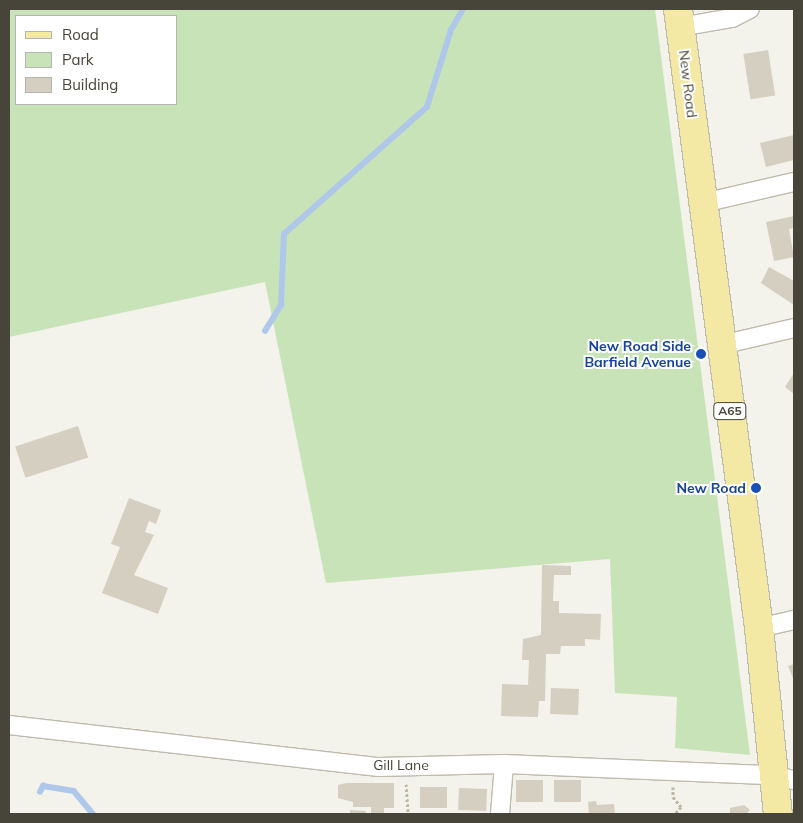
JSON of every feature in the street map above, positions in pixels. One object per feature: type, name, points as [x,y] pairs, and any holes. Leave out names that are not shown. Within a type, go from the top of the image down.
[{"type":"main road","name":"New Road","points":[[679,18],[759,628],[783,778],[778,814]]},
{"type":"street","points":[[679,18],[732,18],[750,9]]},
{"type":"street","points":[[703,203],[794,182]]},
{"type":"street","points":[[721,345],[794,328]]},
{"type":"street","points":[[759,628],[794,620]]},
{"type":"street","name":"Gill Lane","points":[[9,725],[379,766],[504,764],[783,778]]},
{"type":"street","points":[[500,814],[504,764]]},
{"type":"path","points":[[405,766],[408,814]]},
{"type":"path","points":[[672,772],[672,797],[680,807],[675,814]]},
{"type":"green space","points":[[9,9],[655,9],[750,755],[675,748],[677,697],[615,693],[610,559],[326,583],[265,282],[9,337]]},
{"type":"building","points":[[768,50],[775,95],[751,99],[743,54]]},
{"type":"building","points":[[794,135],[794,160],[766,167],[760,143]]},
{"type":"building","points":[[794,216],[794,228],[789,229],[794,257],[774,261],[766,222]]},
{"type":"building","points":[[769,267],[794,281],[794,305],[761,283]]},
{"type":"building","points":[[794,373],[794,394],[785,387]]},
{"type":"building","points":[[78,426],[88,457],[25,478],[15,446]]},
{"type":"building","points":[[129,498],[161,510],[156,524],[149,521],[145,532],[154,535],[134,575],[168,588],[158,614],[102,593],[120,547],[111,544]]},
{"type":"building","points":[[542,565],[571,566],[571,575],[554,575],[553,601],[559,601],[559,613],[601,614],[600,640],[585,639],[585,646],[561,646],[560,654],[546,654],[545,701],[539,701],[538,717],[501,716],[502,684],[528,685],[529,660],[522,660],[523,639],[541,635]]},
{"type":"building","points":[[794,664],[794,681],[788,666]]},
{"type":"building","points":[[551,688],[579,689],[578,715],[550,714]]},
{"type":"building","points":[[516,780],[543,780],[543,802],[516,802]]},
{"type":"building","points":[[554,780],[581,780],[581,802],[554,802]]},
{"type":"building","points":[[346,783],[394,783],[394,808],[384,808],[384,814],[371,814],[371,807],[353,807],[353,802],[338,798],[338,785]]},
{"type":"building","points":[[420,787],[447,787],[447,808],[420,808]]},
{"type":"building","points":[[459,788],[487,789],[486,811],[458,810]]},
{"type":"building","points":[[596,801],[597,805],[614,804],[615,814],[589,814],[588,802]]},
{"type":"building","points":[[744,805],[750,810],[746,814],[730,814],[730,808]]},
{"type":"building","points":[[350,810],[366,811],[365,814],[350,814]]},
{"type":"waterway","points":[[265,331],[281,305],[284,234],[427,107],[451,30],[463,9]]},
{"type":"waterway","points":[[40,792],[43,786],[74,791],[93,814]]},
{"type":"place","name":"New Road Side Barfield Avenue","points":[[701,354]]},
{"type":"place","name":"New Road","points":[[756,488]]}]
